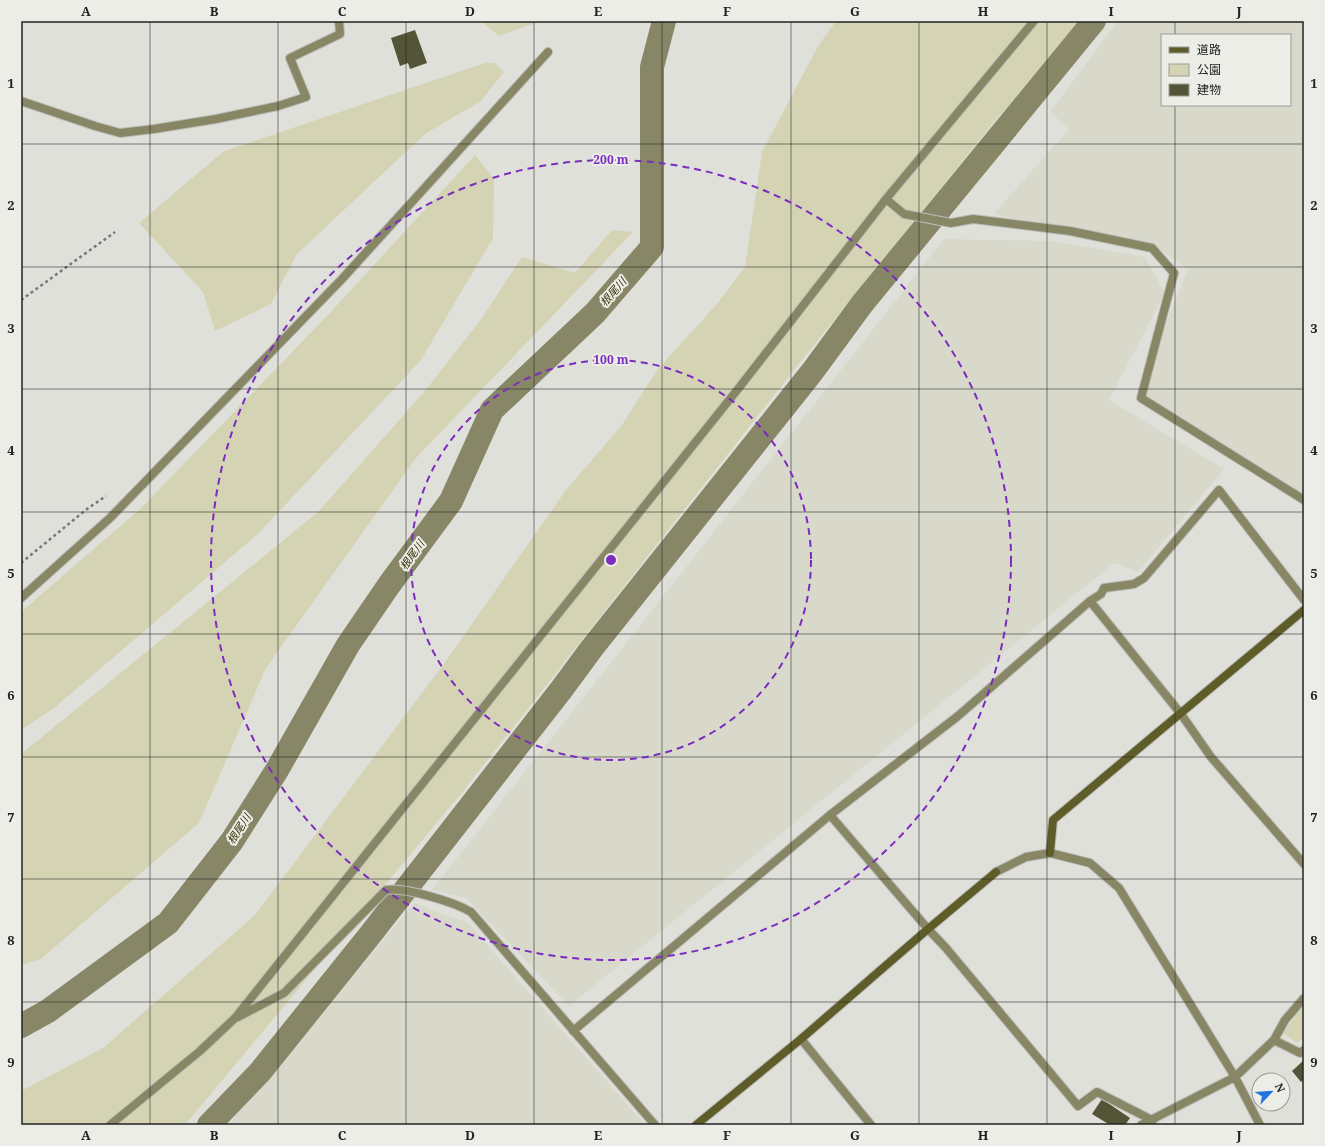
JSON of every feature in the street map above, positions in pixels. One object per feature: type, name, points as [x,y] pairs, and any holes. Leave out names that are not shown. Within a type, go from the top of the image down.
[{"type":"street","points":[[21,101],[94,126],[120,132],[169,127],[278,106],[306,97],[290,58],[340,34],[340,21]]},
{"type":"street","points":[[110,1125],[200,1051],[235,1018],[738,389],[886,199],[1034,21]]},
{"type":"street","points":[[21,598],[110,518],[338,283],[548,52]]},
{"type":"street","points":[[886,199],[904,214],[951,223],[973,219],[1070,230],[1152,248],[1174,273],[1141,398],[1304,500]]},
{"type":"street","points":[[573,1031],[830,815],[958,716],[1090,601],[1101,594],[1104,588],[1134,584],[1144,578],[1219,490],[1304,600]]},
{"type":"street","points":[[1090,601],[1181,714],[1211,756],[1304,864]]},
{"type":"street","points":[[1050,853],[1053,820],[1304,610]]},
{"type":"street","points":[[830,815],[946,948],[1078,1106],[1097,1092],[1152,1122]]},
{"type":"street","points":[[696,1125],[801,1039],[996,872],[1026,857],[1050,853],[1090,863],[1119,888],[1235,1077],[1260,1125]]},
{"type":"street","points":[[235,1018],[284,993],[386,890],[394,889],[418,894],[461,906],[471,912],[655,1125]]},
{"type":"street","points":[[1141,1125],[1152,1122],[1235,1077],[1274,1040],[1285,1020],[1304,998]]},
{"type":"street","points":[[801,1039],[871,1125]]},
{"type":"street","points":[[1274,1040],[1300,1053],[1304,1050]]},
{"type":"path","points":[[21,300],[115,232]]},
{"type":"path","points":[[21,563],[87,509],[106,496]]},
{"type":"shaded area","points":[[1118,21],[1304,21],[1304,494],[1135,399],[1188,270],[1162,251],[994,214],[1069,129],[1050,112]]},
{"type":"shaded area","points":[[944,239],[1051,241],[1145,257],[1165,293],[1109,400],[1224,469],[1138,572],[1114,563],[569,1006],[466,898],[432,890]]},
{"type":"shaded area","points":[[414,903],[468,923],[645,1125],[228,1125]]},
{"type":"green space","points":[[481,21],[541,21],[499,36]]},
{"type":"green space","points":[[836,21],[1092,21],[999,116],[801,361],[460,795],[185,1125],[21,1125],[21,1091],[103,1048],[255,915],[443,665],[566,490],[622,425],[657,370],[716,305],[745,267],[762,152],[818,46]]},
{"type":"green space","points":[[485,63],[495,63],[504,72],[481,101],[425,134],[297,254],[271,304],[215,331],[203,292],[139,223],[224,151]]},
{"type":"green space","points":[[475,155],[494,179],[493,238],[421,360],[257,535],[54,708],[21,730],[21,612],[140,509],[327,316]]},
{"type":"green space","points":[[612,230],[633,232],[416,458],[266,668],[199,823],[41,959],[21,965],[21,912],[26,908],[21,909],[21,754],[318,512],[424,392],[482,318],[522,257],[575,273]]},
{"type":"green space","points":[[1304,1005],[1304,1038],[1297,1043],[1283,1033]]},
{"type":"building","points":[[415,30],[427,63],[410,69],[408,63],[400,66],[391,38]]},
{"type":"building","points":[[1304,1060],[1304,1079],[1301,1082],[1292,1071]]},
{"type":"building","points":[[1102,1099],[1130,1118],[1125,1125],[1110,1125],[1092,1114]]},
{"type":"waterway","name":"根尾川","points":[[21,1026],[48,1011],[168,923],[232,841],[277,770],[348,645],[389,585],[451,501],[492,410],[595,313],[652,247],[652,67],[664,21]]},
{"type":"waterway","points":[[209,1125],[260,1072],[370,935],[592,648],[812,372],[862,304],[1094,21]]}]
